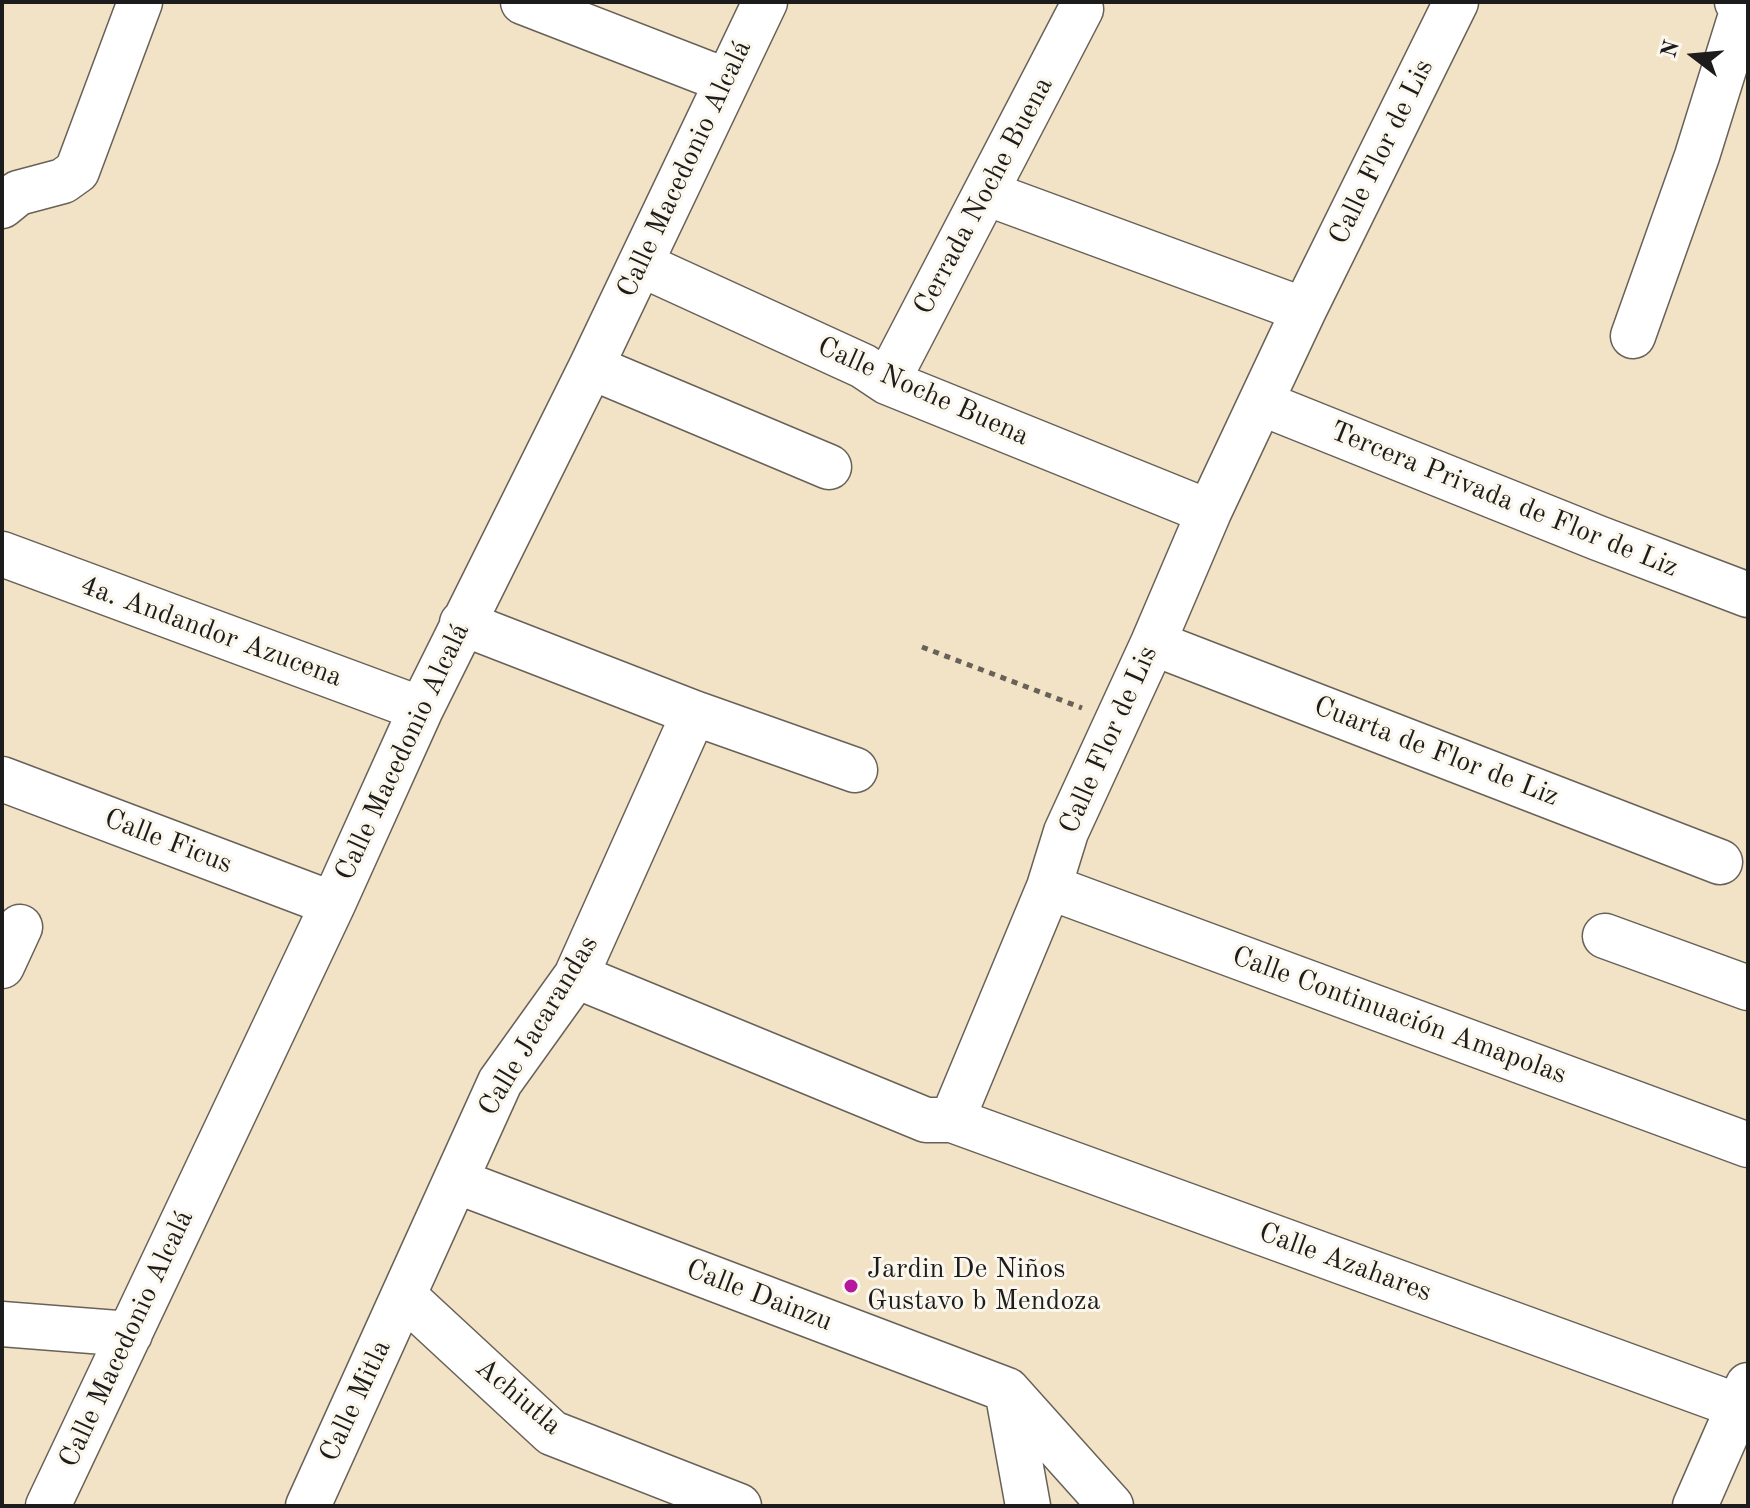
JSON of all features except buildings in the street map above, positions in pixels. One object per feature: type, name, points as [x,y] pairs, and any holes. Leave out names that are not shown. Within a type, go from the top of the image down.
[{"type":"street","points":[[2,206],[18,193],[64,178],[140,2]]},
{"type":"street","points":[[523,2],[727,81]]},
{"type":"street","name":"Calle Macedonio Alcalá","points":[[48,1506],[333,904],[421,709],[591,367],[765,2]]},
{"type":"street","name":"Calle Flor de Lis","points":[[952,1120],[1049,887],[1066,832],[1209,512],[1304,310],[1456,2]]},
{"type":"street","points":[[1633,336],[1697,156],[1740,20],[1744,5],[1737,2]]},
{"type":"street","name":"Cerrada Noche Buena","points":[[887,382],[1081,9]]},
{"type":"street","points":[[986,193],[1304,310]]},
{"type":"street","name":"Calle Noche Buena","points":[[640,264],[863,366],[887,382],[1209,512]]},
{"type":"street","points":[[591,367],[829,467]]},
{"type":"street","name":"Tercera Privada de Flor de Liz","points":[[1261,403],[1748,595]]},
{"type":"street","name":"4a. Andandor Azucena","points":[[2,554],[421,709]]},
{"type":"street","points":[[462,623],[694,713],[855,770]]},
{"type":"street","name":"Cuarta de Flor de Liz","points":[[1153,643],[1720,862]]},
{"type":"street","name":"Calle Jacarandas","points":[[404,1296],[500,1082],[576,976],[694,713]]},
{"type":"street","name":"Calle Ficus","points":[[2,779],[333,904]]},
{"type":"street","name":"Calle Continuación Amapolas","points":[[1049,887],[1748,1145]]},
{"type":"street","points":[[2,966],[20,927]]},
{"type":"street","points":[[1605,936],[1748,988]]},
{"type":"street","points":[[576,976],[926,1120],[952,1120]]},
{"type":"street","name":"Calle Azahares","points":[[952,1120],[1743,1396]]},
{"type":"street","name":"Calle Dainzu","points":[[456,1181],[1007,1390],[1111,1506]]},
{"type":"street","name":"Calle Mitla","points":[[308,1506],[404,1296]]},
{"type":"street","name":"Achiutla","points":[[404,1296],[552,1433],[739,1506]]},
{"type":"street","points":[[2,1324],[130,1334]]},
{"type":"street","points":[[1007,1390],[1028,1506]]},
{"type":"street","points":[[1695,1506],[1731,1470],[1743,1396]]},
{"type":"path","points":[[922,647],[1117,722]]},
{"type":"place","name":"Jardin De Niños Gustavo b Mendoza","points":[[851,1286]]}]
